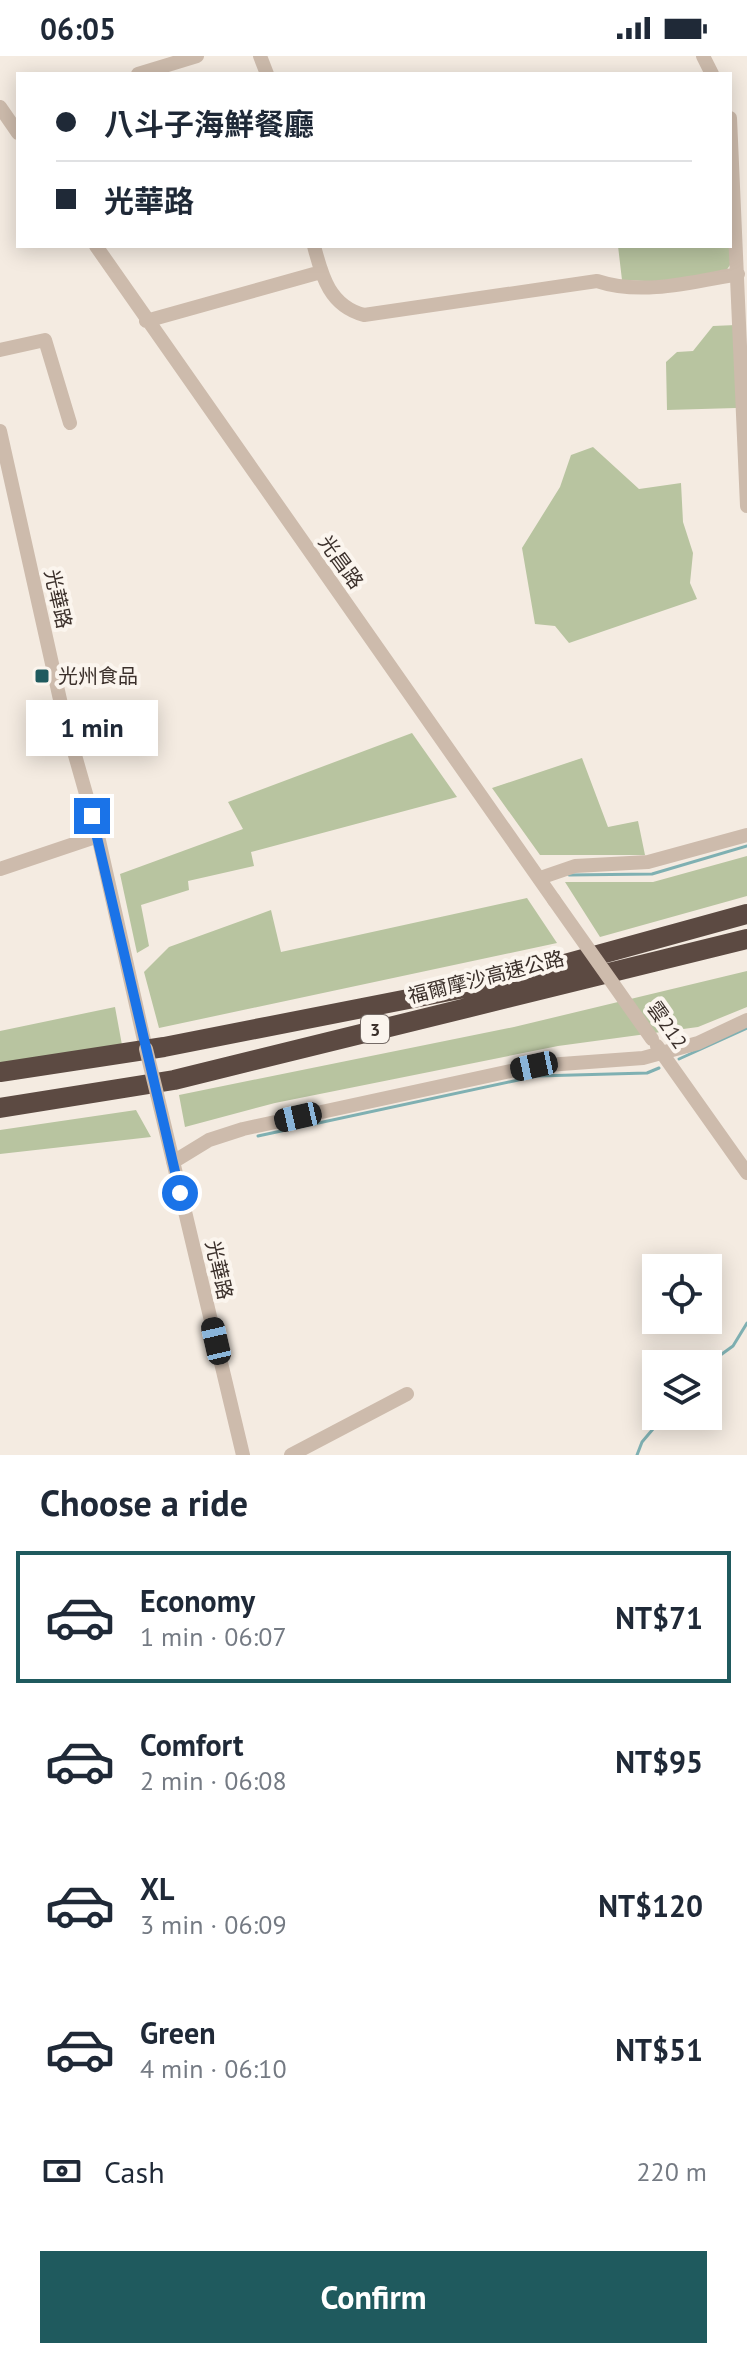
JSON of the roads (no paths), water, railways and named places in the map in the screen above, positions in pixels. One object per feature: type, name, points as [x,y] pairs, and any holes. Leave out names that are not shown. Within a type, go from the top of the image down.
[{"type":"highway","name":"福爾摩沙高速公路","points":[[0,1072],[164,1047],[510,979],[747,914]]},
{"type":"highway","name":"福爾摩沙高速公路","points":[[0,1108],[174,1080],[747,939]]},
{"type":"street","points":[[145,72],[197,56]]},
{"type":"street","points":[[0,107],[15,124]]},
{"type":"street","points":[[732,157],[747,506]]},
{"type":"street","name":"光昌路","points":[[97,248],[554,900]]},
{"type":"street","points":[[315,248],[325,286],[347,311],[364,315],[597,281],[619,289],[666,286],[738,274]]},
{"type":"street","points":[[146,321],[321,272]]},
{"type":"street","points":[[0,350],[45,340],[70,423]]},
{"type":"street","name":"光華路","points":[[0,431],[63,713],[98,836],[243,1455]]},
{"type":"street","points":[[540,878],[575,866],[648,862],[747,835]]},
{"type":"street","points":[[0,869],[98,836]]},
{"type":"street","name":"雲212","points":[[554,900],[747,1173]]},
{"type":"street","points":[[173,1162],[209,1140],[289,1119],[534,1066],[643,1058],[698,1043],[747,1020]]},
{"type":"street","points":[[291,1455],[407,1394]]},
{"type":"waterway","points":[[569,875],[652,874],[747,846]]},
{"type":"waterway","points":[[679,1059],[747,1028]]},
{"type":"waterway","points":[[258,1136],[537,1076],[647,1073],[659,1068]]},
{"type":"waterway","points":[[722,1354],[733,1346],[747,1323]]},
{"type":"waterway","points":[[637,1455],[642,1442],[652,1430]]},
{"type":"place","name":"光州食品","points":[[42,676]]}]
